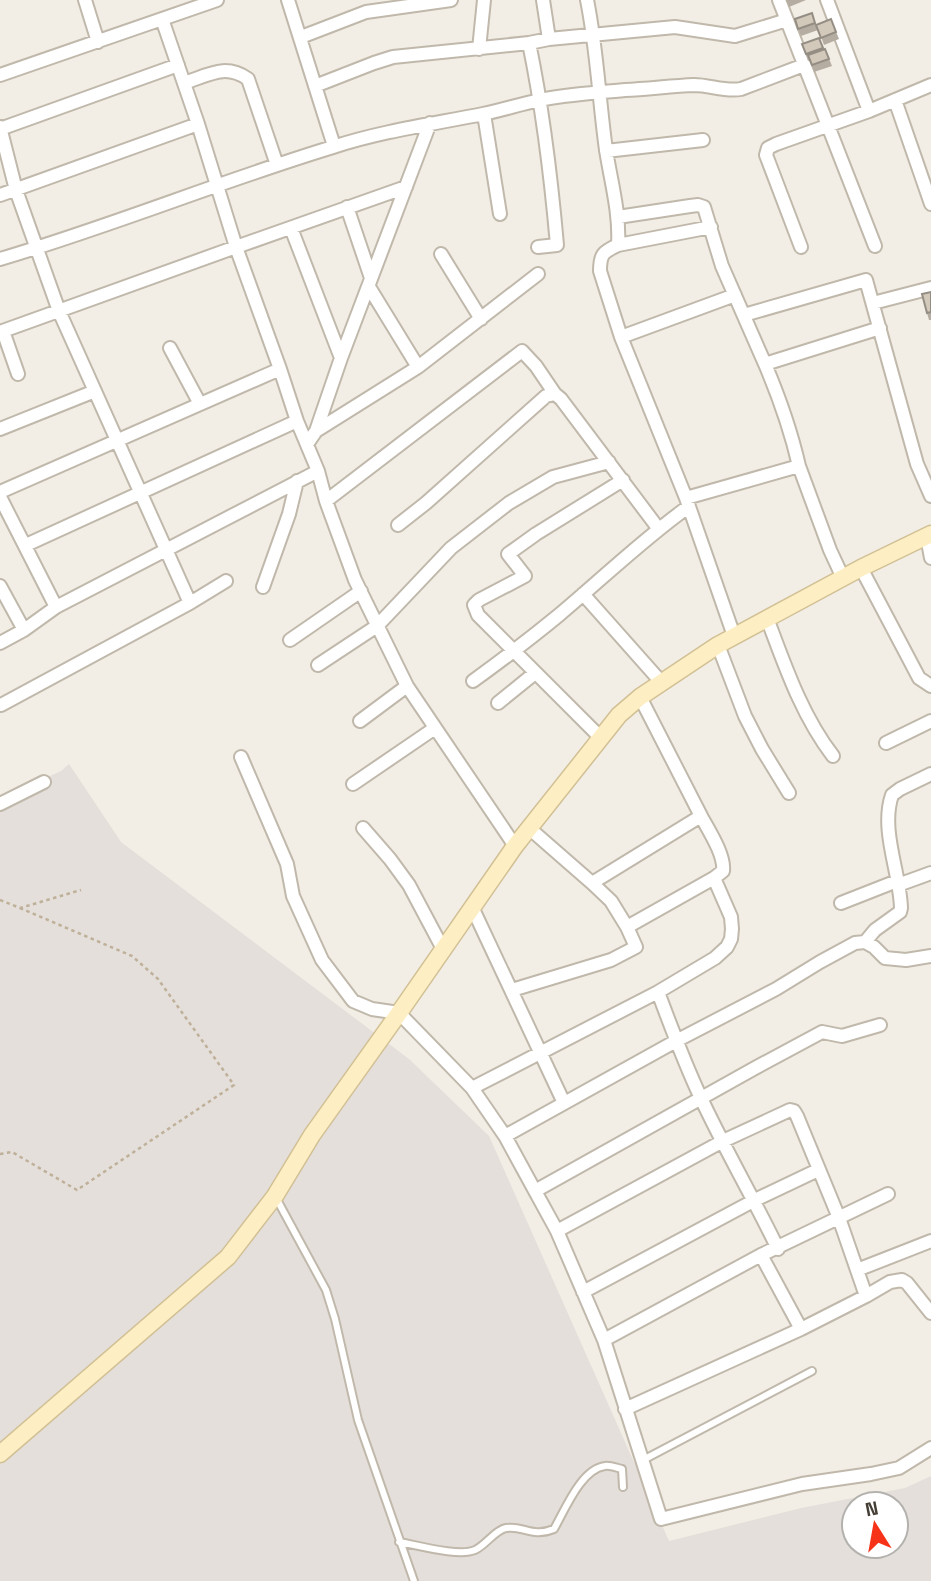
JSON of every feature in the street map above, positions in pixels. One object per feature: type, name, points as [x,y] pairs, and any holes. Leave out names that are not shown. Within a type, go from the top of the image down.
[{"type":"street","points":[[85,0],[98,42]]},
{"type":"street","points":[[0,75],[217,0]]},
{"type":"street","points":[[288,0],[334,146]]},
{"type":"street","points":[[301,37],[366,12],[451,0]]},
{"type":"street","points":[[479,49],[484,0]]},
{"type":"street","points":[[542,0],[549,39]]},
{"type":"street","points":[[587,0],[594,36],[606,151],[618,217],[618,245]]},
{"type":"street","points":[[779,0],[875,246]]},
{"type":"street","points":[[827,0],[869,111]]},
{"type":"street","points":[[162,19],[236,247],[355,580],[407,686],[514,846]]},
{"type":"street","points":[[316,86],[393,57],[675,27],[735,36],[787,20]]},
{"type":"street","points":[[529,43],[541,100],[557,245],[538,247]]},
{"type":"street","points":[[178,65],[0,128],[16,190],[59,311],[190,603]]},
{"type":"street","points":[[0,259],[334,146],[394,130],[484,114],[541,100],[599,92],[701,85],[741,89],[804,65]]},
{"type":"street","points":[[184,83],[222,71],[237,71],[248,79],[277,165]]},
{"type":"street","points":[[801,247],[766,151],[776,144],[869,111],[931,85]]},
{"type":"street","points":[[895,100],[931,204]]},
{"type":"street","points":[[484,114],[500,214]]},
{"type":"street","points":[[307,444],[316,431],[430,123]]},
{"type":"street","points":[[0,195],[198,124]]},
{"type":"street","points":[[606,151],[703,140]]},
{"type":"street","points":[[18,374],[2,332],[406,187]]},
{"type":"street","points":[[618,217],[698,205],[704,207],[722,266],[776,391],[792,433],[799,467],[843,578]]},
{"type":"street","points":[[347,207],[370,283],[418,367]]},
{"type":"street","points":[[711,227],[618,245],[605,251],[600,259],[600,271],[621,337],[687,503],[734,636]]},
{"type":"street","points":[[292,228],[341,358]]},
{"type":"street","points":[[441,254],[481,319]]},
{"type":"street","points":[[316,431],[418,367],[538,274]]},
{"type":"street","points":[[744,314],[866,280],[917,464],[931,496]]},
{"type":"street","points":[[873,303],[931,288]]},
{"type":"street","points":[[621,337],[735,295]]},
{"type":"street","points":[[765,364],[880,328]]},
{"type":"street","points":[[170,348],[200,404]]},
{"type":"street","points":[[326,501],[522,351],[658,528]]},
{"type":"street","points":[[56,607],[0,495],[280,369]]},
{"type":"street","points":[[0,429],[95,391]]},
{"type":"street","points":[[398,525],[546,397],[555,394]]},
{"type":"street","points":[[26,545],[297,421]]},
{"type":"street","points":[[318,665],[377,626],[451,548],[509,503],[554,477],[609,462]]},
{"type":"street","points":[[473,681],[514,652],[687,503],[799,467]]},
{"type":"street","points":[[0,642],[24,630],[56,607],[318,471]]},
{"type":"street","points":[[601,738],[478,615],[474,606],[479,600],[525,576],[508,554],[623,480]]},
{"type":"street","points":[[263,587],[289,514],[297,481]]},
{"type":"street","points":[[0,1454],[228,1257],[275,1196],[312,1135],[400,1013],[514,846],[619,715],[640,697],[734,636],[929,535],[931,558]]},
{"type":"street","points":[[861,568],[919,678],[931,686]]},
{"type":"street","points":[[1,705],[226,581]]},
{"type":"street","points":[[0,586],[24,630]]},
{"type":"street","points":[[290,640],[361,591]]},
{"type":"street","points":[[583,594],[662,682]]},
{"type":"street","points":[[767,618],[811,724],[834,756]]},
{"type":"street","points":[[719,645],[745,716],[789,793]]},
{"type":"street","points":[[498,703],[535,673]]},
{"type":"street","points":[[360,721],[407,686]]},
{"type":"street","points":[[627,927],[714,878],[723,871],[724,866],[716,845],[640,697]]},
{"type":"street","points":[[886,743],[931,721]]},
{"type":"street","points":[[353,784],[435,728]]},
{"type":"street","points":[[241,757],[287,864],[293,896],[322,960],[353,1001],[372,1009],[400,1013],[472,1088],[505,1136],[557,1231],[604,1340],[661,1519],[802,1484],[899,1468],[931,1448]]},
{"type":"street","points":[[865,942],[874,930],[900,912],[890,836],[890,799],[900,789],[931,774]]},
{"type":"street","points":[[0,804],[44,782]]},
{"type":"street","points":[[592,883],[701,816]]},
{"type":"street","points":[[363,828],[408,885],[443,949]]},
{"type":"street","points":[[512,990],[611,960],[636,947],[611,901],[529,828]]},
{"type":"street","points":[[841,903],[931,873]]},
{"type":"street","points":[[472,1088],[658,992],[715,958],[727,947],[732,929],[731,917],[714,878]]},
{"type":"street","points":[[472,907],[565,1103]]},
{"type":"street","points":[[505,1136],[776,989],[855,943],[865,942],[885,958],[906,960],[931,956]]},
{"type":"street","points":[[658,992],[701,1098],[778,1249]]},
{"type":"street","points":[[535,1191],[822,1032],[842,1036],[880,1024]]},
{"type":"street","points":[[557,1231],[784,1111],[794,1111],[839,1219],[866,1296]]},
{"type":"street","points":[[583,1292],[755,1200],[818,1170]]},
{"type":"street","points":[[604,1340],[761,1255],[888,1194]]},
{"type":"street","points":[[857,1270],[931,1241]]},
{"type":"street","points":[[761,1255],[801,1329]]},
{"type":"street","points":[[625,1409],[801,1329],[890,1282],[902,1280],[907,1283],[931,1313]]},
{"type":"lane","points":[[275,1196],[326,1290],[358,1420],[414,1581]]},
{"type":"lane","points":[[643,1460],[812,1371]]},
{"type":"lane","points":[[399,1542],[456,1552],[473,1551],[498,1531],[508,1527],[535,1533],[554,1529],[580,1483],[592,1471],[606,1466],[622,1469],[623,1487]]},
{"type":"path","points":[[20,908],[81,890]]},
{"type":"path","points":[[0,900],[132,956],[158,979],[234,1085],[77,1190],[12,1153],[0,1154]]},
{"type":"shaded area","points":[[69,764],[121,842],[409,1059],[489,1136],[669,1541],[840,1500],[840,1560],[910,1560],[910,1490],[895,1490],[931,1476],[931,1581],[0,1581],[0,799],[61,771]]},
{"type":"building","points":[[812,13],[815,23],[798,29],[795,19]]},
{"type":"building","points":[[831,19],[836,32],[821,38],[816,25]]},
{"type":"building","points":[[819,38],[823,48],[806,54],[802,44]]},
{"type":"building","points":[[825,49],[829,59],[812,65],[808,55]]},
{"type":"building","points":[[931,292],[931,312],[927,313],[922,294]]}]
